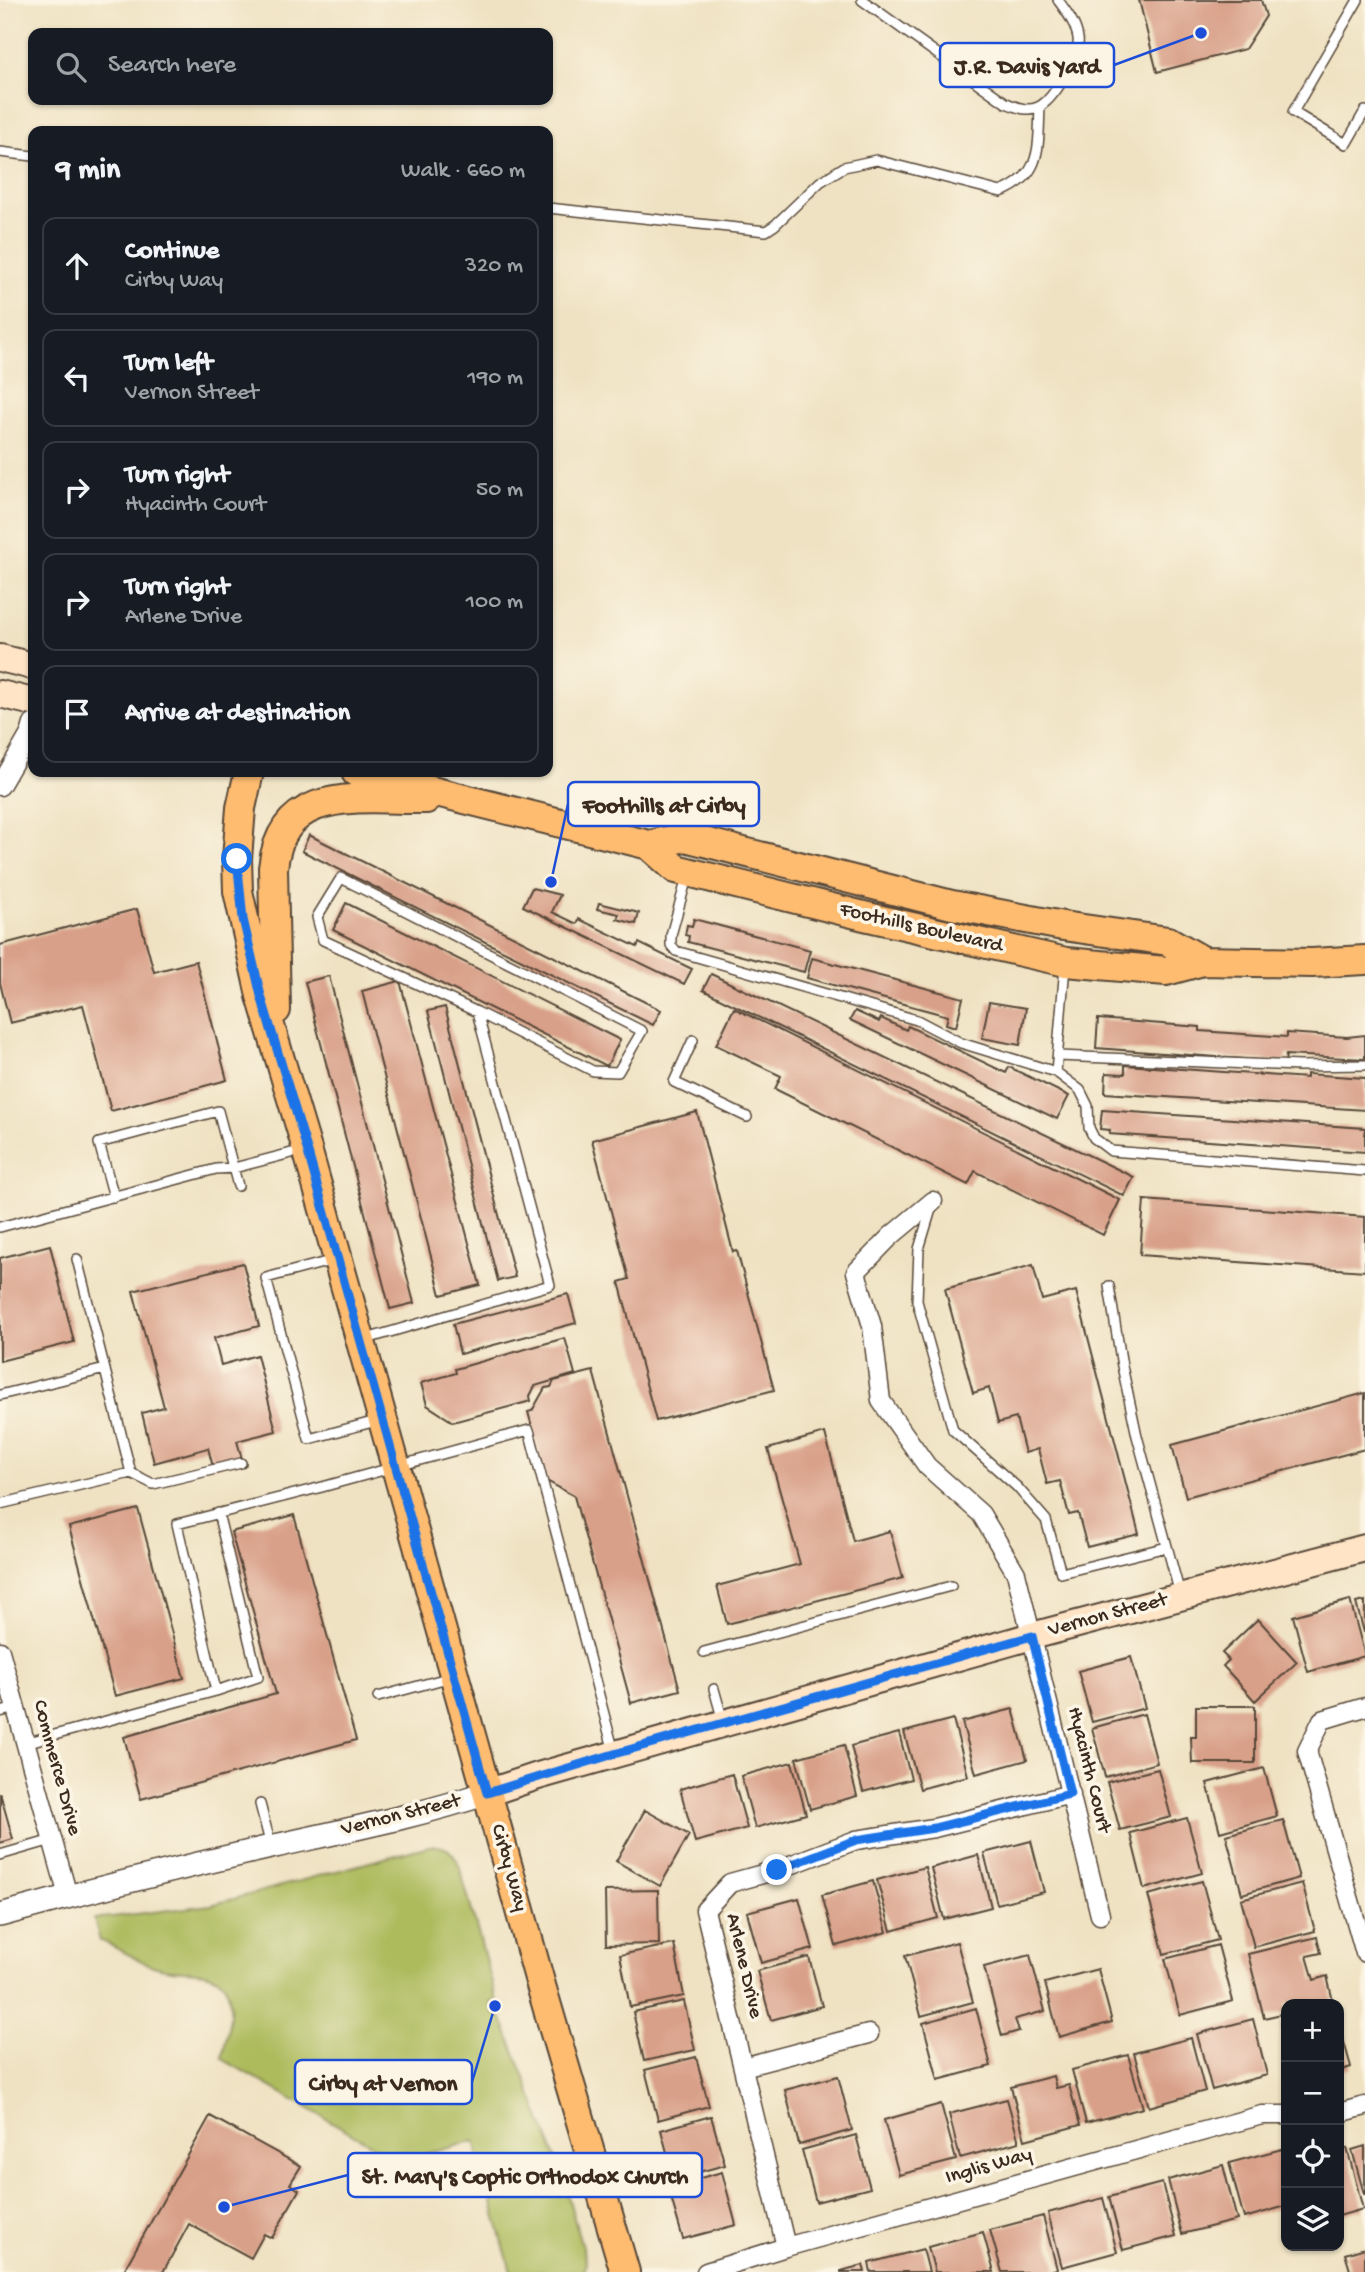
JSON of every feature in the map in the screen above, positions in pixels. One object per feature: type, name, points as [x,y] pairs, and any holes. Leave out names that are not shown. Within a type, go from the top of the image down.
[{"type":"main road","points":[[0,658],[28,665]]},
{"type":"main road","points":[[0,694],[28,701]]},
{"type":"main road","name":"Cirby Way","points":[[248,777],[241,808],[237,859],[238,891],[251,956],[541,1989],[625,2272]]},
{"type":"main road","name":"Foothills Boulevard","points":[[377,777],[649,845],[685,837],[952,905],[1089,930],[1168,941],[1203,961]]},
{"type":"main road","points":[[276,1047],[273,868],[275,851],[285,827],[312,807],[338,800],[464,798]]},
{"type":"main road","name":"Foothills Boulevard","points":[[649,845],[676,869],[688,873],[1066,962],[1166,971],[1203,961],[1312,963],[1365,960]]},
{"type":"main road","name":"Vernon Street","points":[[487,1793],[614,1754],[1032,1636],[1365,1548]]},
{"type":"street","points":[[0,786],[28,737]]},
{"type":"street","name":"Hyacinth Court","points":[[933,1201],[891,1236],[856,1272],[872,1326],[881,1401],[927,1466],[981,1514],[1016,1573],[1100,1916]]},
{"type":"street","name":"Commerce Drive","points":[[0,1651],[8,1710],[25,1743],[68,1896]]},
{"type":"street","points":[[1365,1707],[1322,1720],[1307,1751],[1365,1953]]},
{"type":"street","name":"Vernon Street","points":[[0,1915],[272,1847],[435,1811],[487,1793]]},
{"type":"street","name":"Arlene Drive","points":[[786,2247],[705,1910],[730,1883],[777,1870],[856,1840],[934,1828],[1070,1794]]},
{"type":"street","points":[[743,2067],[869,2034]]},
{"type":"street","points":[[1344,2112],[1365,2106]]},
{"type":"street","name":"Inglis Way","points":[[706,2272],[786,2247],[1262,2115],[1281,2115]]},
{"type":"lane","points":[[862,0],[1006,103],[1026,110],[1040,107]]},
{"type":"lane","points":[[553,209],[766,231],[820,181],[844,167],[876,160],[1001,192],[1016,186],[1036,163],[1040,107],[1065,77],[1078,51],[1078,37],[1070,16],[1058,0]]},
{"type":"lane","points":[[1358,0],[1293,112],[1346,144],[1365,111]]},
{"type":"lane","points":[[0,152],[28,155]]},
{"type":"lane","points":[[688,873],[671,934],[671,944],[676,951],[917,1020],[961,1043],[1056,1072],[1080,1090],[1088,1106],[1089,1128],[1094,1138],[1111,1152],[1365,1171]]},
{"type":"lane","points":[[360,1340],[550,1285],[477,1012],[323,940],[317,917],[341,878],[642,1031],[618,1072],[593,1071],[477,1012]]},
{"type":"lane","points":[[1056,1072],[1066,962]]},
{"type":"lane","points":[[693,1040],[674,1082],[747,1116]]},
{"type":"lane","points":[[1058,1056],[1300,1066],[1365,1065]]},
{"type":"lane","points":[[114,1196],[99,1143],[218,1111],[238,1186]]},
{"type":"lane","points":[[0,1227],[216,1169],[234,1168],[307,1149]]},
{"type":"lane","points":[[933,1201],[919,1249],[916,1301],[953,1430],[1017,1487],[1046,1520],[1060,1573],[1167,1547]]},
{"type":"lane","points":[[77,1259],[131,1472]]},
{"type":"lane","points":[[337,1259],[266,1278],[309,1439],[382,1419]]},
{"type":"lane","points":[[1109,1286],[1137,1436],[1181,1596]]},
{"type":"lane","points":[[0,1395],[105,1369]]},
{"type":"lane","points":[[216,1691],[177,1524],[322,1488],[529,1430],[614,1754]]},
{"type":"lane","points":[[0,1504],[131,1472],[153,1484],[242,1463]]},
{"type":"lane","points":[[25,1743],[258,1677],[218,1513]]},
{"type":"lane","points":[[704,1652],[951,1586]]},
{"type":"lane","points":[[378,1696],[455,1676]]},
{"type":"lane","points":[[715,1689],[724,1723]]},
{"type":"lane","points":[[260,1804],[272,1847]]},
{"type":"lane","points":[[0,1854],[52,1840]]},
{"type":"green space","points":[[429,1846],[440,1846],[448,1850],[459,1865],[497,2001],[491,2003],[494,2014],[501,2016],[562,2174],[586,2262],[585,2269],[580,2272],[511,2272],[475,2141],[400,2161],[224,2060],[222,2058],[230,2009],[225,1986],[217,1978],[205,1973],[168,1970],[142,1962],[100,1941],[94,1919],[211,1905]]},
{"type":"building","points":[[1139,0],[1261,0],[1266,16],[1245,49],[1157,72]]},
{"type":"building","points":[[309,835],[661,1010],[653,1025],[302,851]]},
{"type":"building","points":[[532,888],[560,895],[552,912],[577,924],[579,919],[637,947],[639,943],[692,969],[684,984],[523,906]]},
{"type":"building","points":[[346,903],[620,1040],[607,1066],[333,930]]},
{"type":"building","points":[[599,903],[639,913],[636,924],[617,919],[619,914],[597,909]]},
{"type":"building","points":[[137,909],[154,972],[196,961],[227,1080],[111,1111],[83,1005],[10,1023],[0,983],[0,945]]},
{"type":"building","points":[[694,919],[810,950],[804,972],[688,942],[689,936],[685,935],[687,925],[692,926]]},
{"type":"building","points":[[812,958],[963,998],[956,1027],[946,1024],[948,1016],[807,978]]},
{"type":"building","points":[[711,974],[1134,1177],[1124,1196],[703,990]]},
{"type":"building","points":[[329,976],[414,1303],[390,1309],[305,982]]},
{"type":"building","points":[[400,981],[480,1285],[441,1295],[362,991]]},
{"type":"building","points":[[989,1002],[1026,1008],[1020,1045],[982,1038]]},
{"type":"building","points":[[445,1007],[515,1277],[498,1281],[428,1011]]},
{"type":"building","points":[[734,1008],[1120,1200],[1103,1235],[975,1171],[968,1185],[775,1089],[781,1076],[716,1045]]},
{"type":"building","points":[[855,1011],[879,1022],[881,1018],[906,1030],[908,1026],[1006,1073],[1009,1067],[1069,1096],[1057,1119],[850,1020]]},
{"type":"building","points":[[1098,1019],[1200,1027],[1200,1031],[1287,1037],[1287,1033],[1347,1037],[1365,1035],[1365,1059],[1286,1055],[1285,1062],[1096,1048]]},
{"type":"building","points":[[1125,1065],[1307,1078],[1307,1074],[1365,1078],[1365,1110],[1105,1093],[1106,1073],[1125,1074]]},
{"type":"building","points":[[1102,1110],[1365,1128],[1365,1152],[1109,1134],[1110,1130],[1100,1129]]},
{"type":"building","points":[[697,1112],[733,1252],[737,1251],[774,1390],[656,1421],[619,1282],[629,1279],[592,1140]]},
{"type":"building","points":[[1144,1200],[1365,1217],[1365,1271],[1140,1255]]},
{"type":"building","points":[[50,1245],[74,1342],[0,1361],[0,1258]]},
{"type":"building","points":[[243,1263],[259,1326],[214,1338],[221,1365],[257,1355],[276,1431],[237,1441],[242,1459],[213,1467],[208,1448],[154,1463],[142,1413],[164,1407],[133,1291]]},
{"type":"building","points":[[1033,1265],[1042,1300],[1076,1291],[1139,1534],[1087,1547],[1078,1513],[1069,1515],[1060,1481],[1047,1484],[1038,1449],[1025,1453],[1016,1418],[998,1423],[989,1388],[973,1393],[945,1289]]},
{"type":"building","points":[[568,1294],[576,1323],[460,1354],[453,1324]]},
{"type":"building","points":[[565,1338],[575,1374],[535,1386],[530,1396],[531,1401],[453,1422],[427,1405],[421,1383],[456,1373],[455,1369]]},
{"type":"building","points":[[593,1371],[680,1690],[631,1703],[574,1496],[547,1481],[528,1412],[532,1411],[545,1388],[551,1387],[554,1381]]},
{"type":"building","points":[[1365,1393],[1365,1449],[1186,1497],[1172,1445]]},
{"type":"building","points":[[825,1433],[853,1541],[890,1531],[903,1578],[727,1624],[717,1586],[800,1564],[768,1449]]},
{"type":"building","points":[[138,1509],[184,1678],[115,1696],[69,1527]]},
{"type":"building","points":[[294,1515],[356,1740],[141,1799],[124,1737],[276,1694],[231,1532]]},
{"type":"building","points":[[1350,1600],[1365,1656],[1308,1672],[1293,1616]]},
{"type":"building","points":[[1365,1601],[1365,1632],[1364,1632],[1356,1603]]},
{"type":"building","points":[[1258,1619],[1297,1662],[1255,1701],[1223,1666],[1229,1660],[1222,1653]]},
{"type":"building","points":[[1131,1657],[1145,1708],[1092,1722],[1078,1671]]},
{"type":"building","points":[[1196,1706],[1255,1706],[1255,1763],[1192,1763],[1191,1737],[1196,1737]]},
{"type":"building","points":[[1013,1709],[1027,1760],[976,1774],[962,1722]]},
{"type":"building","points":[[1144,1714],[1157,1763],[1105,1777],[1092,1728]]},
{"type":"building","points":[[953,1719],[968,1776],[920,1789],[904,1732]]},
{"type":"building","points":[[899,1733],[911,1779],[863,1792],[851,1746]]},
{"type":"building","points":[[844,1745],[857,1796],[810,1809],[796,1758]]},
{"type":"building","points":[[792,1762],[806,1814],[755,1828],[741,1776]]},
{"type":"building","points":[[1264,1768],[1277,1816],[1220,1832],[1207,1783]]},
{"type":"building","points":[[1158,1769],[1171,1817],[1120,1830],[1107,1782]]},
{"type":"building","points":[[732,1774],[747,1828],[695,1842],[680,1789]]},
{"type":"building","points":[[0,1793],[13,1839],[0,1843]]},
{"type":"building","points":[[645,1810],[689,1835],[660,1886],[616,1861]]},
{"type":"building","points":[[1187,1818],[1202,1873],[1144,1889],[1130,1833]]},
{"type":"building","points":[[1283,1820],[1299,1878],[1242,1894],[1226,1835]]},
{"type":"building","points":[[1031,1841],[1044,1892],[997,1904],[984,1853]]},
{"type":"building","points":[[978,1855],[991,1907],[944,1919],[931,1868]]},
{"type":"building","points":[[925,1867],[938,1918],[891,1931],[877,1880]]},
{"type":"building","points":[[873,1881],[887,1932],[836,1946],[822,1895]]},
{"type":"building","points":[[1202,1881],[1218,1940],[1164,1954],[1148,1895]]},
{"type":"building","points":[[1302,1883],[1315,1931],[1254,1947],[1241,1899]]},
{"type":"building","points":[[658,1890],[659,1944],[606,1945],[605,1891]]},
{"type":"building","points":[[799,1898],[813,1949],[761,1963],[747,1912]]},
{"type":"building","points":[[1317,1937],[1321,1953],[1307,1956],[1314,1980],[1327,1976],[1333,1999],[1281,1999],[1281,2014],[1264,2018],[1248,1954]]},
{"type":"building","points":[[957,1942],[973,2002],[921,2016],[905,1956]]},
{"type":"building","points":[[674,1944],[684,1996],[630,2007],[620,1955]]},
{"type":"building","points":[[1218,1945],[1233,2001],[1180,2015],[1165,1959]]},
{"type":"building","points":[[1030,1955],[1045,2011],[1015,2019],[1019,2031],[1002,2036],[984,1967]]},
{"type":"building","points":[[809,1957],[822,2006],[771,2020],[757,1971]]},
{"type":"building","points":[[1098,1969],[1112,2022],[1059,2037],[1045,1983]]},
{"type":"building","points":[[684,2001],[695,2050],[644,2061],[633,2012]]},
{"type":"building","points":[[976,2008],[991,2066],[938,2080],[923,2023]]},
{"type":"building","points":[[1253,2019],[1267,2075],[1212,2090],[1197,2034]]},
{"type":"building","points":[[1191,2038],[1205,2091],[1149,2107],[1134,2053]]},
{"type":"building","points":[[1344,2042],[1351,2067],[1344,2069]]},
{"type":"building","points":[[1128,2055],[1143,2108],[1086,2123],[1072,2070]]},
{"type":"building","points":[[696,2057],[709,2106],[658,2120],[645,2070]]},
{"type":"building","points":[[838,2076],[852,2130],[799,2145],[785,2090]]},
{"type":"building","points":[[1053,2076],[1056,2088],[1069,2085],[1080,2125],[1025,2140],[1011,2087]]},
{"type":"building","points":[[1007,2099],[1019,2142],[960,2158],[949,2114]]},
{"type":"building","points":[[941,2104],[956,2160],[899,2175],[884,2120]]},
{"type":"building","points":[[210,2116],[301,2166],[290,2184],[299,2190],[272,2238],[264,2234],[251,2258],[189,2224],[163,2272],[123,2272]]},
{"type":"building","points":[[711,2116],[725,2165],[662,2182],[656,2160],[668,2156],[661,2130]]},
{"type":"building","points":[[856,2135],[870,2188],[816,2202],[802,2150]]},
{"type":"building","points":[[1365,2146],[1365,2194],[1364,2194],[1352,2150]]},
{"type":"building","points":[[1347,2148],[1363,2209],[1344,2215],[1344,2188],[1344,2149]]},
{"type":"building","points":[[1281,2149],[1281,2207],[1244,2218],[1229,2163]]},
{"type":"building","points":[[1223,2165],[1237,2220],[1182,2234],[1168,2180]]},
{"type":"building","points":[[722,2172],[736,2225],[683,2239],[668,2187]]},
{"type":"building","points":[[1162,2183],[1176,2236],[1123,2250],[1109,2197]]},
{"type":"building","points":[[1103,2198],[1117,2252],[1062,2267],[1048,2213]]},
{"type":"building","points":[[1043,2216],[1057,2269],[1046,2272],[1002,2272],[990,2230]]},
{"type":"building","points":[[983,2232],[994,2272],[935,2272],[928,2247]]},
{"type":"building","points":[[1365,2248],[1365,2272],[1344,2272],[1350,2270],[1345,2254]]},
{"type":"building","points":[[923,2249],[929,2272],[871,2272],[869,2263]]},
{"type":"building","points":[[863,2265],[865,2272],[841,2272],[841,2271]]},
{"type":"place","name":"J.R. Davis Yard","points":[[1201,33]]},
{"type":"place","name":"Foothills at Cirby","points":[[551,882]]},
{"type":"place","name":"Cirby at Vernon","points":[[495,2006]]},
{"type":"place","name":"St. Mary's Coptic Orthodox Church","points":[[224,2207]]},
{"type":"route","points":[[237,859],[238,891],[261,996],[307,1149],[487,1793],[614,1754],[1032,1636],[1070,1794],[934,1828],[856,1840],[777,1870]]}]
